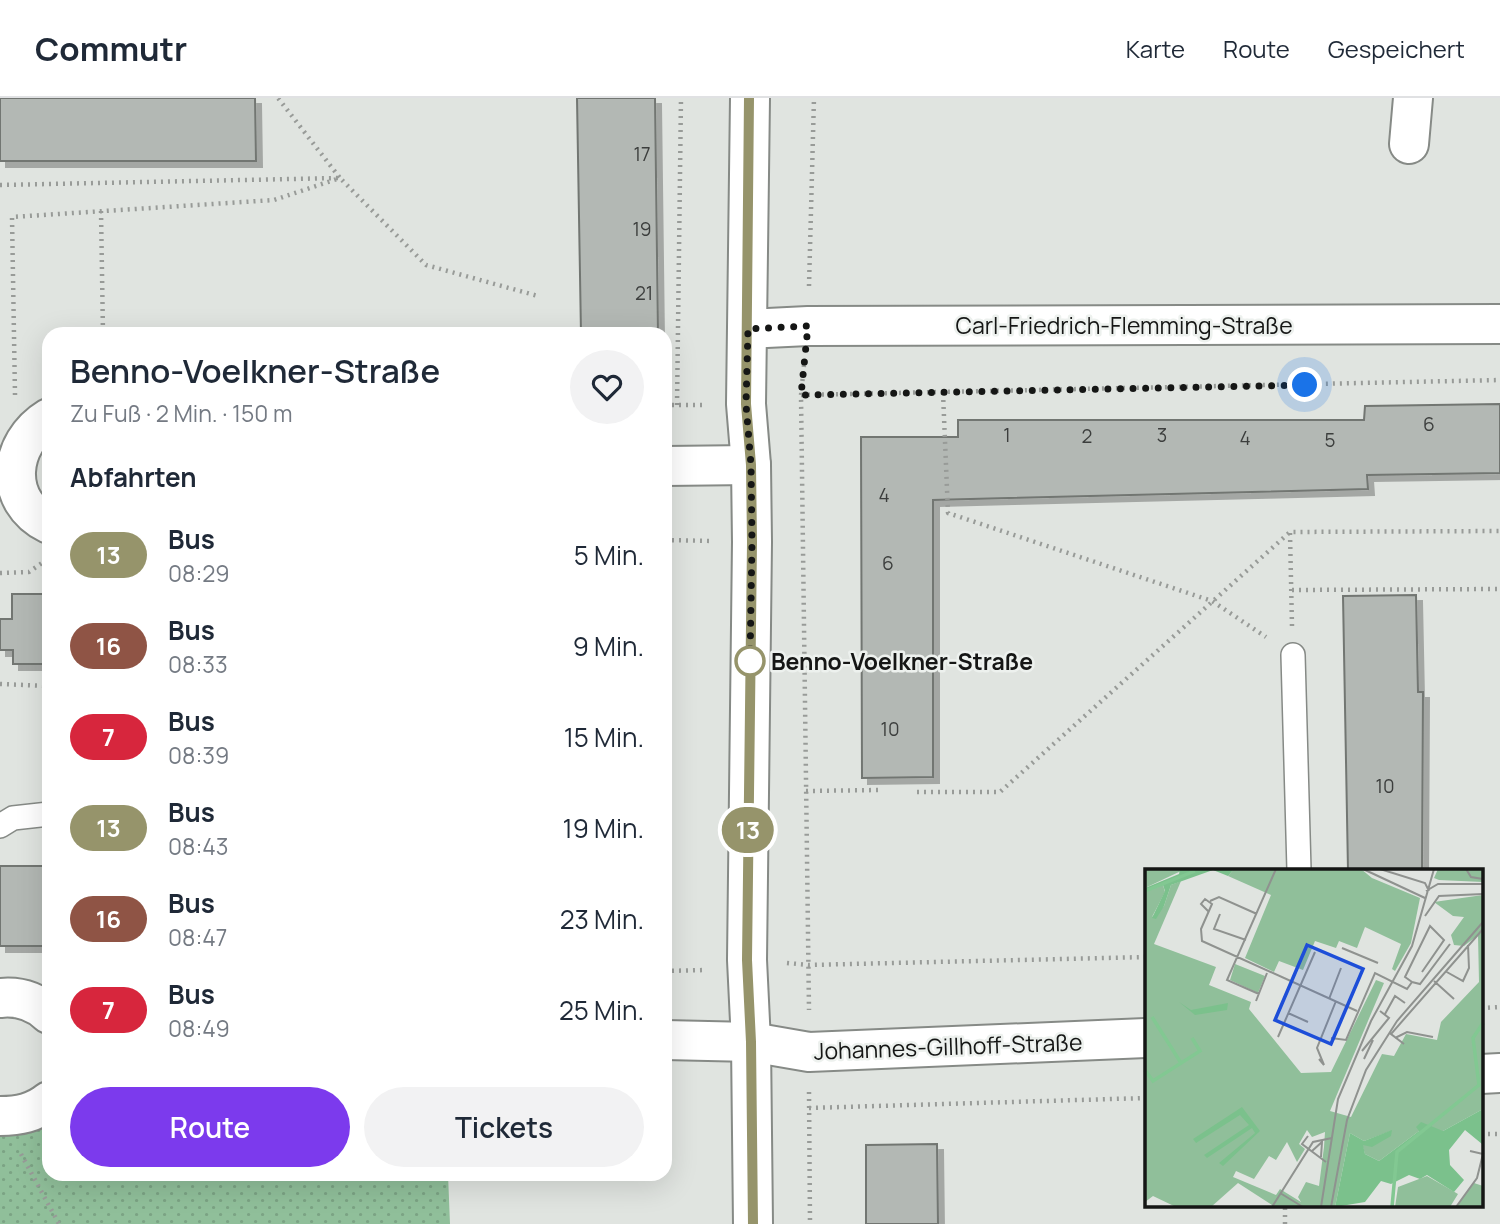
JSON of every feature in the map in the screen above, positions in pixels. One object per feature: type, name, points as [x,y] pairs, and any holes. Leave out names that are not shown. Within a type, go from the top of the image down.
[{"type":"street","points":[[750,98],[746,404],[751,465],[747,960],[751,1042],[753,1224]]},
{"type":"street","points":[[1409,144],[1413,98]]},
{"type":"street","name":"Carl-Friedrich-Flemming-Straße","points":[[748,329],[808,326],[1500,324]]},
{"type":"street","points":[[32,412],[36,426],[24,440],[17,456],[16,474],[20,494],[30,510],[42,519]]},
{"type":"street","points":[[672,466],[751,465]]},
{"type":"street","points":[[0,998],[23,999],[42,1008]]},
{"type":"street","name":"Johannes-Gillhoff-Straße","points":[[672,1040],[751,1042],[809,1052],[1145,1038]]},
{"type":"street","points":[[1482,1074],[1500,1073]]},
{"type":"street","points":[[0,1116],[21,1116],[42,1106]]},
{"type":"lane","points":[[1293,655],[1299,869]]},
{"type":"lane","points":[[0,826],[13,818],[42,815]]},
{"type":"path","points":[[278,98],[340,178],[426,265],[538,296]]},
{"type":"path","points":[[677,405],[681,98]]},
{"type":"path","points":[[810,1224],[801,395],[808,326],[814,98]]},
{"type":"path","points":[[0,185],[340,178]]},
{"type":"path","points":[[32,412],[12,217],[274,201],[340,178]]},
{"type":"path","points":[[101,211],[103,327]]},
{"type":"path","points":[[801,395],[1500,380]]},
{"type":"path","points":[[943,393],[948,513],[1212,601],[1293,655]]},
{"type":"path","points":[[916,792],[1000,792],[1290,532],[1500,531]]},
{"type":"path","points":[[1290,532],[1293,655]]},
{"type":"path","points":[[0,573],[29,572],[42,564]]},
{"type":"path","points":[[1292,590],[1500,589]]},
{"type":"path","points":[[0,684],[42,686]]},
{"type":"path","points":[[806,791],[879,790]]},
{"type":"path","points":[[672,971],[711,970],[747,960],[809,965],[1145,957]]},
{"type":"path","points":[[1482,1008],[1500,1007]]},
{"type":"path","points":[[809,1108],[1145,1098]]},
{"type":"path","points":[[0,1116],[60,1224]]},
{"type":"path","points":[[1482,1134],[1500,1133]]},
{"type":"path","points":[[1285,1206],[1285,1224]]},
{"type":"green space","points":[[0,1118],[42,1118],[42,1181],[448,1181],[450,1224],[0,1224]]},
{"type":"building","points":[[0,98],[255,98],[256,161],[0,161]]},
{"type":"building","points":[[577,98],[655,98],[658,327],[581,327]]},
{"type":"building","points":[[1500,404],[1500,473],[1367,475],[1368,489],[933,500],[933,777],[862,778],[861,437],[958,437],[958,420],[1364,420],[1365,406]]},
{"type":"building","points":[[12,594],[42,594],[42,664],[13,664],[13,650],[0,650],[0,619],[12,619]]},
{"type":"building","points":[[1416,595],[1418,692],[1423,692],[1422,869],[1348,869],[1343,596]]},
{"type":"building","points":[[0,866],[42,866],[42,946],[0,946]]},
{"type":"building","points":[[937,1144],[938,1224],[866,1224],[866,1145]]},
{"type":"bus line","name":"13","points":[[749,98],[746,404],[751,465],[752,542],[747,960],[751,1042],[753,1224]]},
{"type":"place","name":"Benno-Voelkner-Straße","points":[[750,661]]},
{"type":"route","points":[[750,661],[752,542],[751,465],[746,404],[748,329],[808,326],[801,395],[1305,385]]}]
